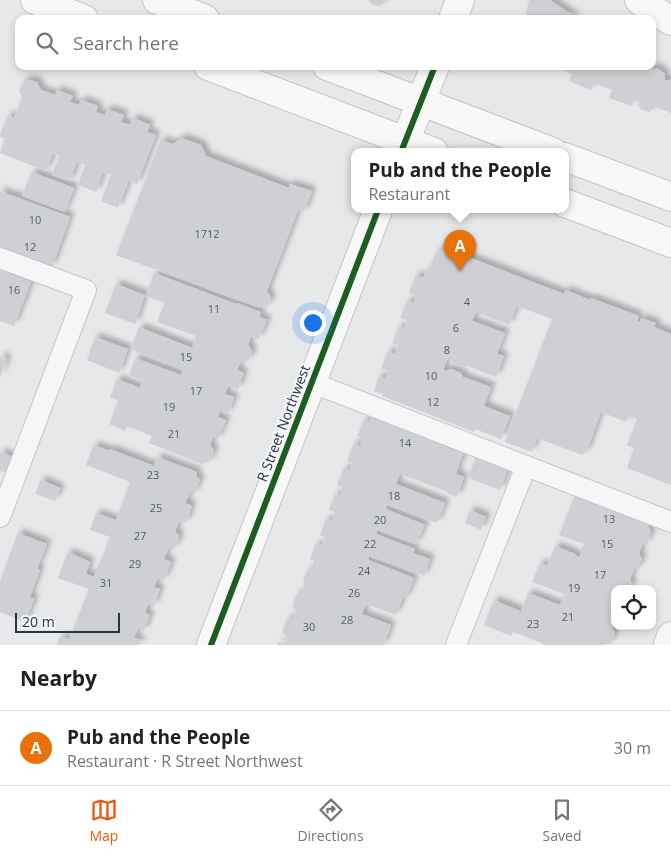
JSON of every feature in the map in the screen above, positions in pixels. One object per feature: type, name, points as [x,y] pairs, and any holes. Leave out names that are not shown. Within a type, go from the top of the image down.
[{"type":"main road","points":[[35,0],[74,15]]},
{"type":"main road","points":[[157,0],[195,15]]},
{"type":"main road","points":[[454,15],[460,0]]},
{"type":"main road","points":[[639,0],[671,21]]},
{"type":"main road","points":[[218,70],[404,147],[433,70]]},
{"type":"main road","points":[[337,70],[542,148]]},
{"type":"main road","points":[[569,159],[671,197]]},
{"type":"main road","points":[[569,205],[671,243]]},
{"type":"main road","name":"R Street Northwest","points":[[211,645],[377,213]]},
{"type":"street","points":[[668,645],[671,636]]},
{"type":"lane","points":[[0,258],[86,290],[0,517]]},
{"type":"lane","points":[[313,383],[671,522]]},
{"type":"lane","points":[[456,645],[526,466]]},
{"type":"building","points":[[368,0],[385,0],[379,6],[372,5]]},
{"type":"building","points":[[529,0],[550,0],[572,15],[525,15]]},
{"type":"building","points":[[657,68],[665,74],[665,80],[671,79],[671,113],[655,107],[649,112],[642,110],[638,106],[639,101],[634,99],[632,106],[609,98],[612,90],[594,83],[591,90],[569,81],[572,74],[562,70],[656,70]]},
{"type":"building","points":[[25,81],[37,82],[41,90],[55,95],[57,90],[73,96],[70,102],[79,105],[81,100],[98,106],[96,112],[105,115],[107,109],[124,115],[121,122],[130,125],[133,118],[150,125],[147,132],[156,135],[137,184],[129,180],[118,208],[101,201],[111,175],[103,172],[96,192],[78,185],[85,165],[77,162],[70,181],[52,175],[60,155],[53,153],[46,171],[0,153],[5,139],[0,137],[0,135],[8,115],[14,118],[22,97],[19,91],[21,85]]},
{"type":"building","points":[[182,138],[201,145],[206,156],[289,188],[290,184],[312,191],[304,212],[298,210],[267,291],[271,298],[268,306],[260,308],[116,255],[161,140],[173,144]]},
{"type":"building","points":[[32,172],[74,188],[65,212],[22,196]]},
{"type":"building","points":[[0,191],[70,217],[52,267],[0,248]]},
{"type":"building","points":[[445,248],[564,294],[566,290],[639,316],[637,321],[640,322],[641,318],[656,323],[654,327],[671,334],[671,485],[627,468],[634,448],[627,445],[637,419],[629,416],[626,422],[601,412],[587,450],[582,455],[537,438],[532,452],[505,442],[552,319],[517,306],[509,325],[476,312],[472,321],[505,333],[497,354],[504,356],[496,377],[467,366],[463,367],[453,364],[451,359],[448,358],[443,370],[451,369],[461,373],[463,377],[491,387],[484,406],[510,416],[501,439],[475,429],[474,432],[382,396],[383,394],[374,391],[379,376],[385,379],[388,370],[381,368],[388,351],[394,354],[398,345],[392,343],[399,326],[404,328],[407,321],[400,318],[407,301],[414,303],[416,296],[409,293],[416,275],[423,278],[427,269],[429,270],[435,254]]},
{"type":"building","points":[[0,270],[31,282],[14,326],[0,321]]},
{"type":"building","points":[[154,273],[261,312],[259,317],[267,320],[259,339],[251,336],[248,345],[252,351],[249,360],[241,362],[237,370],[244,373],[238,389],[228,386],[225,394],[234,397],[228,414],[220,411],[218,417],[226,420],[218,439],[213,437],[210,445],[214,451],[210,461],[202,464],[149,443],[152,436],[127,426],[125,431],[109,424],[118,401],[110,397],[117,379],[140,388],[142,381],[129,376],[135,358],[181,375],[183,370],[131,349],[139,327],[192,348],[196,336],[157,322],[165,303],[146,296]]},
{"type":"building","points":[[116,284],[145,295],[135,324],[105,313]]},
{"type":"building","points":[[95,337],[128,349],[119,373],[87,360]]},
{"type":"building","points":[[0,356],[7,359],[0,378]]},
{"type":"building","points":[[373,413],[418,430],[416,435],[426,438],[431,434],[439,437],[441,445],[463,453],[456,474],[464,477],[457,497],[400,474],[396,484],[445,503],[437,523],[387,505],[386,509],[425,525],[416,544],[377,530],[376,534],[415,549],[413,553],[430,559],[424,576],[369,556],[368,560],[414,578],[406,598],[403,597],[396,615],[366,604],[362,614],[391,625],[384,645],[277,645],[278,642],[285,644],[288,638],[282,632],[287,619],[293,617],[296,610],[292,606],[297,594],[302,593],[305,585],[303,581],[314,560],[310,559],[316,544],[321,546],[325,537],[320,535],[326,519],[331,521],[335,512],[329,510],[335,494],[340,496],[343,487],[337,485],[344,468],[350,470],[352,463],[347,461],[354,443],[360,446],[362,438],[357,436],[364,420],[369,422]]},
{"type":"building","points":[[94,445],[109,451],[110,449],[154,466],[157,457],[197,472],[196,476],[200,480],[195,492],[190,493],[185,503],[192,506],[186,523],[179,521],[175,531],[179,536],[178,542],[174,548],[168,549],[164,559],[171,562],[164,580],[158,578],[154,587],[160,589],[154,606],[148,604],[145,613],[150,615],[144,631],[138,629],[134,638],[141,640],[139,645],[57,645],[60,636],[69,640],[89,589],[58,578],[68,552],[90,562],[86,574],[94,577],[110,537],[90,530],[96,513],[116,520],[130,482],[86,465]]},
{"type":"building","points":[[0,452],[13,457],[8,473],[0,471]]},
{"type":"building","points":[[477,454],[509,466],[500,490],[468,478]]},
{"type":"building","points":[[41,480],[60,488],[55,501],[35,494]]},
{"type":"building","points":[[577,490],[651,520],[648,526],[651,532],[648,542],[642,545],[639,554],[642,558],[630,579],[632,585],[611,585],[611,630],[615,633],[611,643],[604,645],[543,645],[513,632],[528,593],[560,605],[564,594],[532,582],[540,563],[547,566],[555,546],[575,554],[579,558],[584,544],[559,535]]},
{"type":"building","points":[[470,510],[486,517],[481,530],[465,523]]},
{"type":"building","points":[[18,533],[47,544],[37,569],[40,570],[30,597],[34,599],[25,622],[0,612],[0,581]]},
{"type":"building","points":[[494,600],[520,611],[511,636],[484,625]]},
{"type":"cycle path","points":[[403,148],[433,70]]},
{"type":"cycle path","points":[[211,645],[377,213]]},
{"type":"place","name":"Pub and the People","points":[[460,271]]}]
